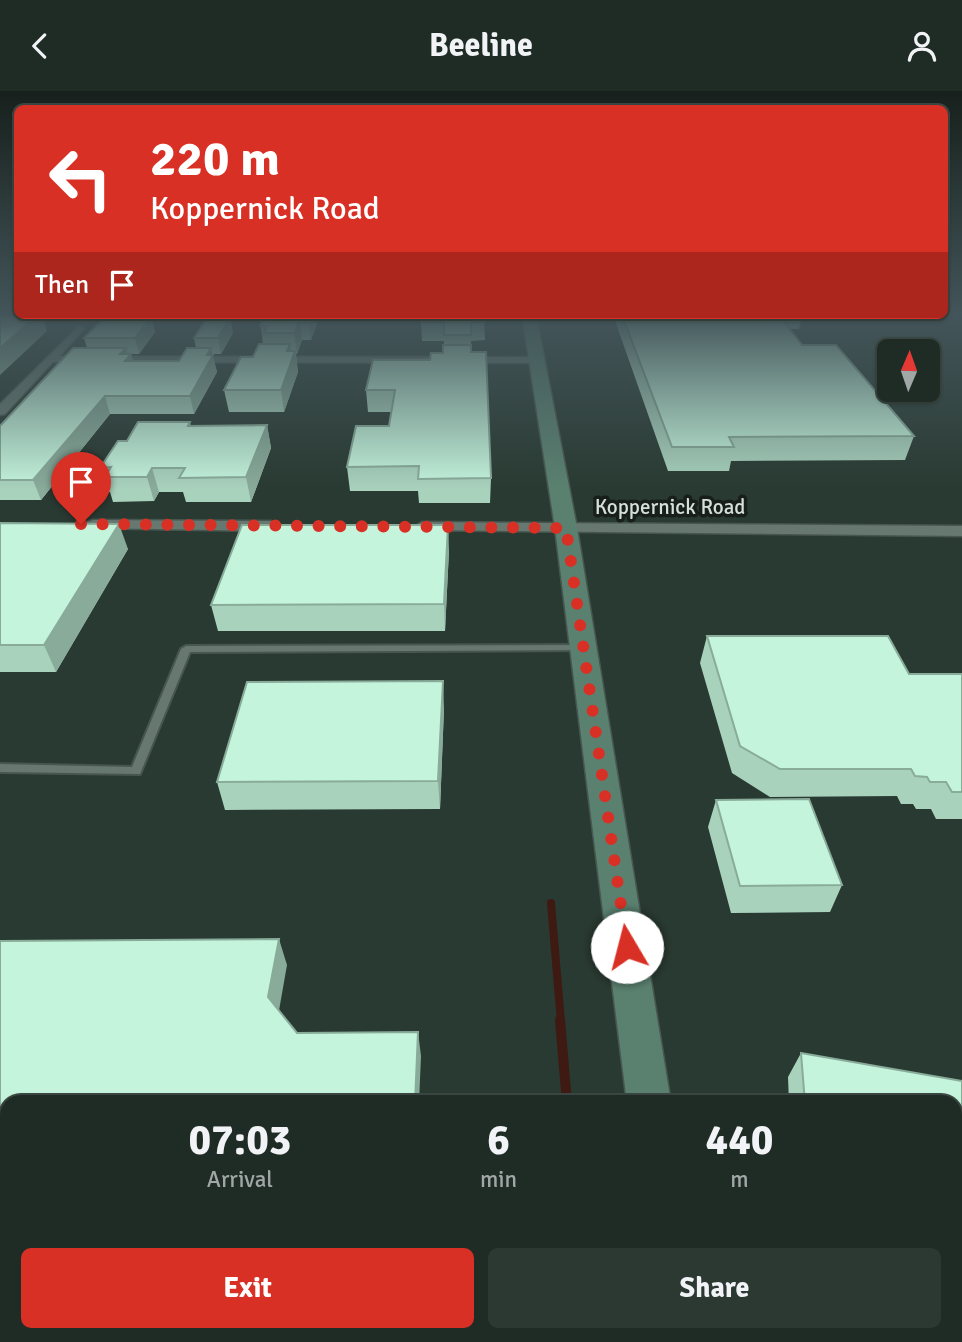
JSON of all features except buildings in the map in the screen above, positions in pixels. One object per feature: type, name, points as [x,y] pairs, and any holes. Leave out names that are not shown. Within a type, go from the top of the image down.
[{"type":"main road","points":[[538,373],[566,528],[648,1095]]},
{"type":"street","points":[[0,411],[37,373]]},
{"type":"street","points":[[81,524],[285,526]]},
{"type":"street","name":"Koppernick Road","points":[[403,527],[962,531]]},
{"type":"lane","points":[[0,768],[136,771],[186,649],[584,648]]},
{"type":"waterway","points":[[551,903],[561,1022]]},
{"type":"waterway","points":[[560,1020],[566,1095]]},
{"type":"route","points":[[81,524],[566,528],[627,947]]}]
